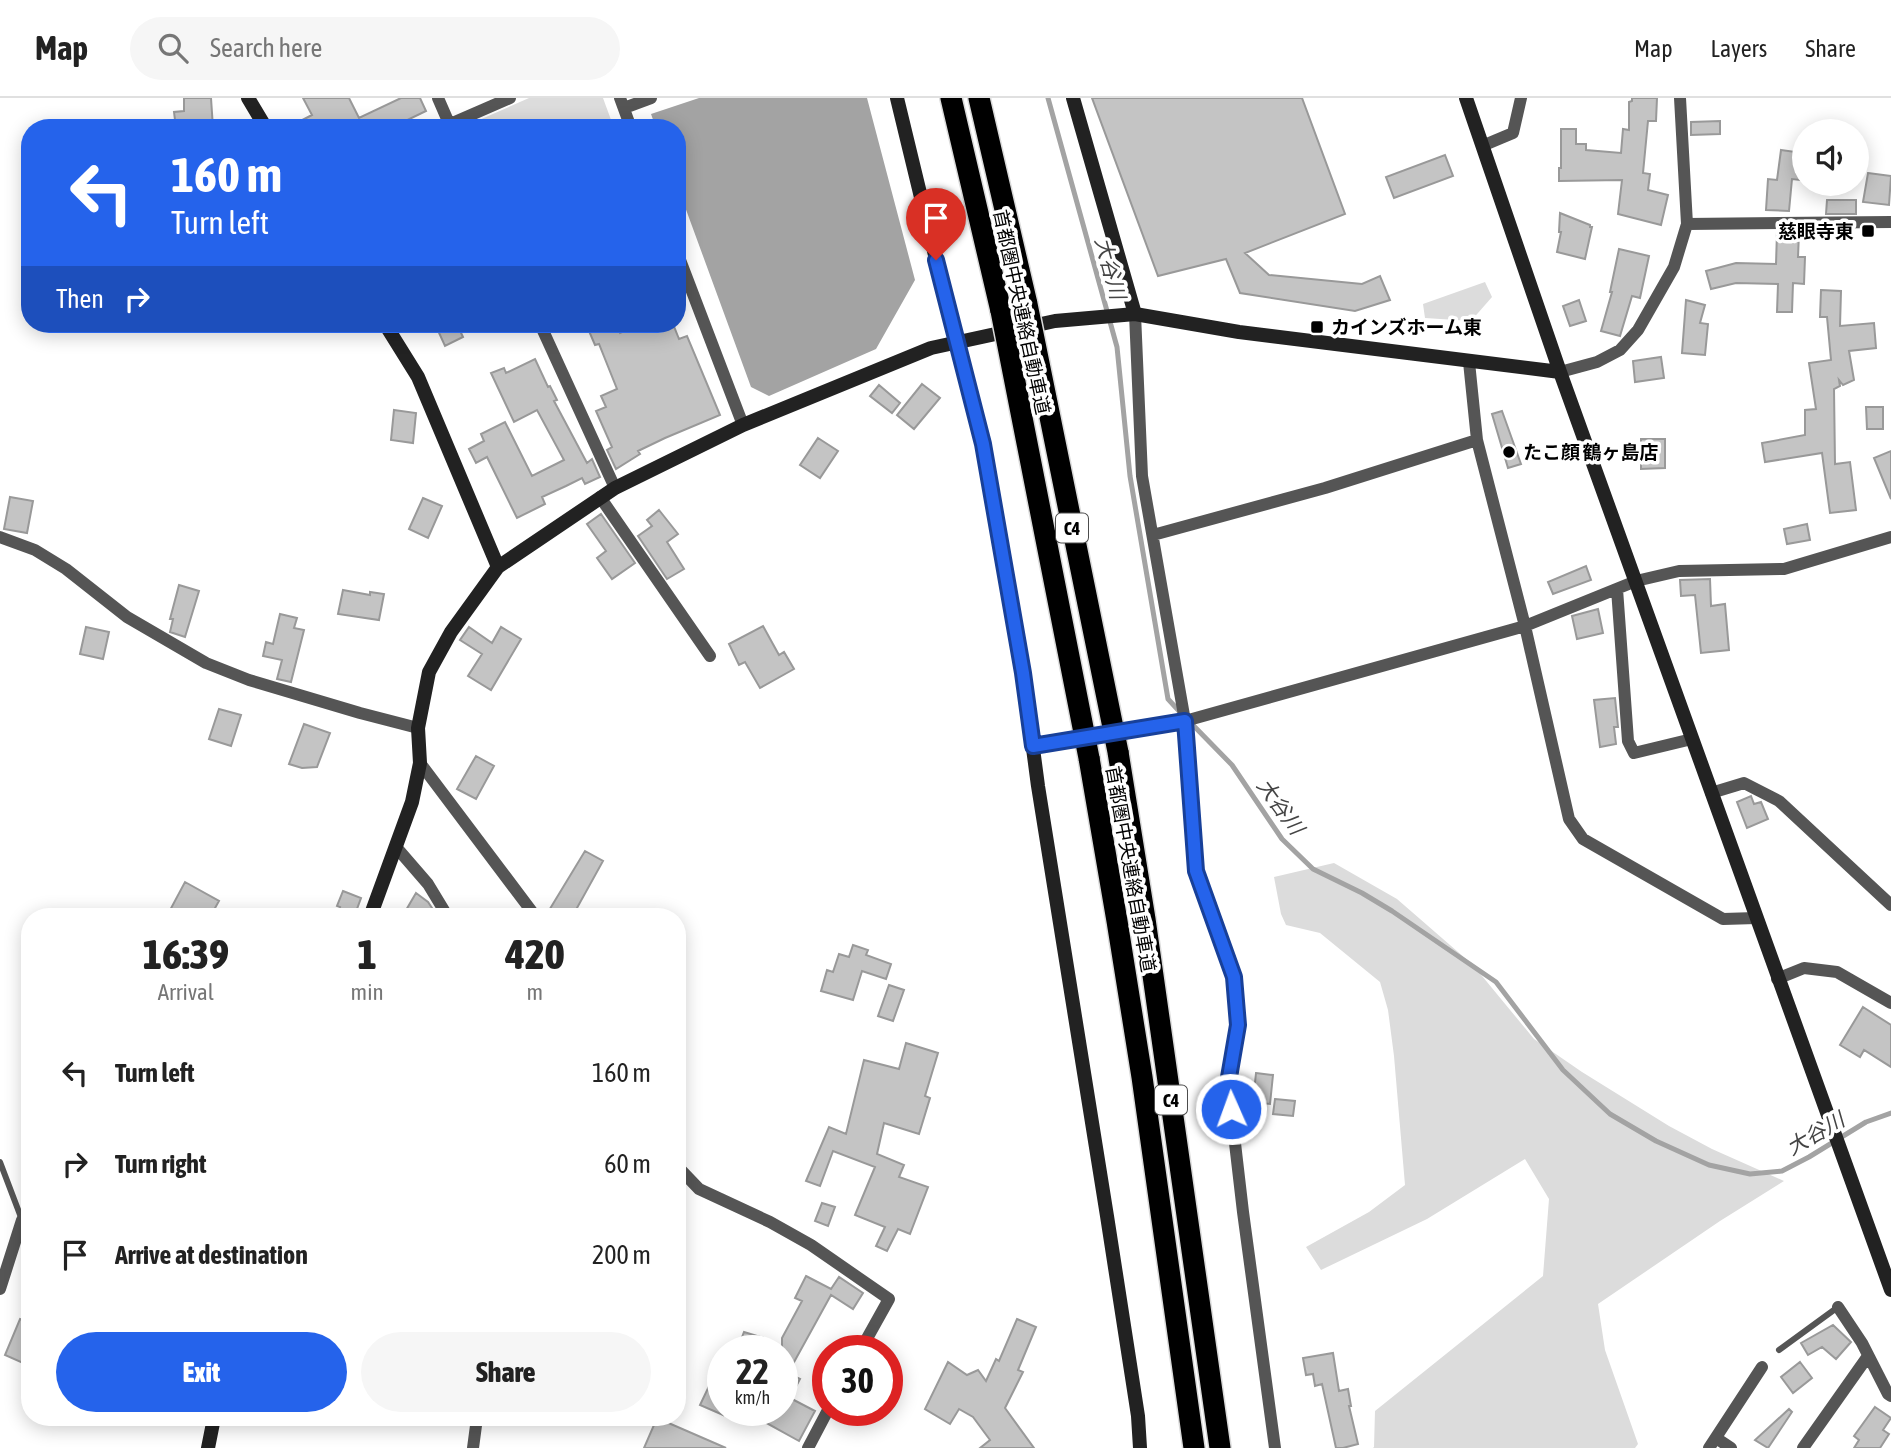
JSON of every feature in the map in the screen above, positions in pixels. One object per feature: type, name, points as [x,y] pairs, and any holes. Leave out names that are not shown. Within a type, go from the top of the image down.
[{"type":"highway","name":"首都圏中央連絡自動車道","points":[[951,98],[1001,311],[1089,758],[1142,1077],[1194,1448]]},
{"type":"highway","name":"首都圏中央連絡自動車道","points":[[979,98],[1027,304],[1118,752],[1151,959],[1220,1448]]},
{"type":"street","points":[[248,98],[261,119]]},
{"type":"street","points":[[438,98],[445,119]]},
{"type":"street","points":[[464,119],[510,98]]},
{"type":"street","points":[[622,103],[651,98]]},
{"type":"street","points":[[897,98],[983,444],[1023,673],[1110,1229],[1138,1416],[1140,1448]]},
{"type":"street","points":[[1073,98],[1135,314],[1142,476],[1185,721],[1196,871],[1234,977],[1238,1025],[1228,1083],[1275,1448]]},
{"type":"street","points":[[1466,98],[1560,372],[1891,1290]]},
{"type":"street","points":[[1482,146],[1513,133],[1521,98]]},
{"type":"street","points":[[373,908],[412,802],[420,763],[418,728],[429,672],[451,632],[498,567],[600,497],[743,425],[931,348],[1055,321],[1135,314],[1240,332],[1560,372],[1597,362],[1620,350],[1638,330],[1674,267],[1687,224],[1680,98]]},
{"type":"street","points":[[1687,224],[1891,222]]},
{"type":"street","points":[[686,276],[743,425]]},
{"type":"street","points":[[391,333],[418,377],[498,567]]},
{"type":"street","points":[[544,333],[615,488]]},
{"type":"street","points":[[1469,362],[1478,440],[1525,626],[1569,819],[1583,839],[1723,919],[1756,918]]},
{"type":"street","points":[[1153,535],[1325,488],[1478,440]]},
{"type":"street","points":[[600,497],[710,656]]},
{"type":"street","points":[[0,537],[35,550],[66,569],[127,617],[206,663],[249,680],[418,728]]},
{"type":"street","points":[[1033,746],[1185,721],[1525,626],[1636,581],[1679,571],[1784,569],[1891,537]]},
{"type":"street","points":[[1617,589],[1628,741],[1634,753],[1692,739]]},
{"type":"street","points":[[420,763],[529,908]]},
{"type":"street","points":[[1711,793],[1744,782],[1779,801],[1891,905]]},
{"type":"street","points":[[396,847],[428,884],[443,908]]},
{"type":"street","points":[[1777,979],[1804,968],[1837,972],[1891,1003]]},
{"type":"street","points":[[686,1176],[699,1189],[811,1245],[890,1299],[869,1335]]},
{"type":"street","points":[[1,1285],[21,1231]]},
{"type":"street","points":[[1838,1307],[1862,1343],[1891,1396]]},
{"type":"street","points":[[1803,1448],[1867,1356]]},
{"type":"street","points":[[1731,1448],[1712,1443],[1762,1367]]},
{"type":"street","points":[[208,1448],[212,1426]]},
{"type":"street","points":[[473,1448],[476,1426]]},
{"type":"street","points":[[808,1448],[820,1426]]},
{"type":"lane","points":[[0,1162],[21,1207]]},
{"type":"lane","points":[[1779,1350],[1838,1307]]},
{"type":"shaded area","points":[[529,98],[603,98],[611,119],[481,119]]},
{"type":"shaded area","points":[[699,98],[867,98],[915,280],[876,349],[769,396],[751,387],[686,210],[686,119],[653,119],[651,114]]},
{"type":"shaded area","points":[[1485,282],[1492,297],[1471,321],[1425,318],[1423,304]]},
{"type":"shaded area","points":[[1334,863],[1397,899],[1473,965],[1534,1039],[1669,1126],[1712,1149],[1784,1181],[1598,1304],[1605,1350],[1638,1444],[1635,1448],[1373,1448],[1375,1411],[1543,1276],[1549,1199],[1525,1159],[1427,1219],[1321,1270],[1306,1247],[1369,1212],[1405,1185],[1394,1056],[1388,1010],[1380,982],[1320,933],[1286,925],[1281,914],[1274,877]]},
{"type":"building","points":[[184,98],[211,98],[212,119],[175,119],[174,112],[184,111]]},
{"type":"building","points":[[303,98],[349,98],[359,118],[401,98],[420,98],[426,111],[410,119],[304,119],[312,115]]},
{"type":"building","points":[[1092,98],[1302,98],[1345,214],[1245,253],[1269,275],[1362,284],[1380,276],[1390,300],[1355,311],[1240,293],[1226,259],[1158,276]]},
{"type":"building","points":[[1632,98],[1657,98],[1656,121],[1648,121],[1643,173],[1650,174],[1648,190],[1668,195],[1661,225],[1618,214],[1622,180],[1559,181],[1561,129],[1576,129],[1576,144],[1586,144],[1586,150],[1621,153],[1623,129],[1629,130],[1629,102]]},
{"type":"building","points":[[1720,121],[1720,134],[1691,135],[1691,122]]},
{"type":"building","points":[[1781,150],[1792,152],[1789,211],[1766,210],[1768,179],[1777,180]]},
{"type":"building","points":[[1445,155],[1453,176],[1394,198],[1386,177]]},
{"type":"building","points":[[1869,173],[1891,176],[1889,205],[1863,202],[1864,196],[1869,196]]},
{"type":"building","points":[[1827,200],[1856,200],[1856,214],[1826,214]]},
{"type":"building","points":[[1560,213],[1592,227],[1585,259],[1557,252],[1561,232]]},
{"type":"building","points":[[1777,232],[1799,233],[1798,257],[1805,257],[1804,284],[1793,283],[1792,312],[1777,312],[1778,284],[1736,283],[1711,289],[1706,271],[1736,263],[1776,264]]},
{"type":"building","points":[[1619,249],[1649,256],[1640,298],[1632,296],[1620,336],[1601,331],[1612,292]]},
{"type":"building","points":[[1821,290],[1841,291],[1840,326],[1874,323],[1876,348],[1849,351],[1854,380],[1843,385],[1839,380],[1840,386],[1834,389],[1835,464],[1850,462],[1856,510],[1830,513],[1822,453],[1765,462],[1762,443],[1805,435],[1805,410],[1816,409],[1809,363],[1831,360],[1827,317],[1820,317]]},
{"type":"building","points":[[1579,300],[1586,321],[1570,326],[1563,306]]},
{"type":"building","points":[[1686,300],[1705,305],[1700,323],[1708,324],[1705,355],[1682,353]]},
{"type":"building","points":[[439,333],[461,333],[463,337],[445,346]]},
{"type":"building","points":[[590,333],[677,333],[679,339],[687,336],[720,415],[638,451],[640,454],[616,469],[607,450],[612,447],[596,411],[606,407],[601,396],[617,389],[599,344],[595,345]]},
{"type":"building","points":[[1661,357],[1664,378],[1635,382],[1633,361]]},
{"type":"building","points":[[535,359],[587,463],[592,459],[600,477],[585,484],[582,478],[542,497],[545,504],[517,518],[487,457],[476,463],[469,449],[484,441],[481,434],[505,422],[532,476],[564,460],[537,410],[514,422],[491,373],[504,368],[506,373]]},
{"type":"building","points":[[922,384],[940,398],[914,429],[897,415]]},
{"type":"building","points":[[879,385],[900,403],[892,413],[870,396]]},
{"type":"building","points":[[1866,407],[1883,407],[1883,429],[1867,429]]},
{"type":"building","points":[[394,410],[416,413],[413,443],[391,440]]},
{"type":"building","points":[[1502,411],[1521,464],[1508,468],[1492,414]]},
{"type":"building","points":[[818,438],[838,451],[820,478],[800,465]]},
{"type":"building","points":[[1641,439],[1665,439],[1665,468],[1641,469]]},
{"type":"building","points":[[1891,451],[1891,499],[1874,458]]},
{"type":"building","points":[[10,497],[33,501],[27,533],[4,529]]},
{"type":"building","points":[[423,498],[442,506],[428,538],[409,529]]},
{"type":"building","points":[[659,510],[678,534],[667,542],[684,569],[667,579],[638,536],[652,526],[647,520]]},
{"type":"building","points":[[601,514],[635,563],[612,579],[597,558],[606,551],[587,524]]},
{"type":"building","points":[[1807,524],[1810,540],[1787,544],[1784,529]]},
{"type":"building","points":[[1586,566],[1591,580],[1553,594],[1548,582]]},
{"type":"building","points":[[1710,579],[1711,606],[1725,604],[1729,650],[1701,653],[1695,595],[1681,596],[1680,580]]},
{"type":"building","points":[[179,585],[199,591],[185,637],[170,632],[173,619],[170,619]]},
{"type":"building","points":[[343,590],[370,595],[370,592],[384,594],[379,620],[338,614]]},
{"type":"building","points":[[1598,609],[1603,633],[1577,639],[1572,616]]},
{"type":"building","points":[[280,614],[297,618],[294,628],[304,630],[291,682],[277,679],[282,660],[263,656],[266,642],[273,644]]},
{"type":"building","points":[[763,626],[779,655],[784,652],[794,669],[760,688],[745,662],[739,665],[729,644]]},
{"type":"building","points":[[86,627],[109,632],[103,659],[80,654]]},
{"type":"building","points":[[469,627],[492,643],[501,627],[521,639],[491,690],[468,676],[482,654],[460,640]]},
{"type":"building","points":[[1615,698],[1618,727],[1614,727],[1616,744],[1600,747],[1594,700]]},
{"type":"building","points":[[219,709],[241,715],[231,746],[209,739]]},
{"type":"building","points":[[304,724],[330,733],[317,767],[302,768],[289,764]]},
{"type":"building","points":[[476,756],[494,766],[476,799],[457,789]]},
{"type":"building","points":[[1751,796],[1754,804],[1761,802],[1768,819],[1747,828],[1737,802]]},
{"type":"building","points":[[585,851],[603,861],[577,908],[550,908]]},
{"type":"building","points":[[185,882],[219,901],[215,908],[171,908]]},
{"type":"building","points":[[343,891],[361,898],[357,908],[337,906]]},
{"type":"building","points":[[416,893],[432,908],[407,908]]},
{"type":"building","points":[[853,945],[868,950],[866,955],[891,964],[886,979],[862,971],[853,1000],[821,991],[827,970],[833,972],[839,954],[849,957]]},
{"type":"building","points":[[889,985],[904,990],[893,1021],[878,1016]]},
{"type":"building","points":[[1863,1007],[1891,1025],[1891,1067],[1864,1050],[1860,1057],[1840,1045]]},
{"type":"building","points":[[906,1043],[938,1053],[925,1096],[930,1098],[919,1134],[884,1123],[877,1154],[904,1165],[899,1177],[928,1187],[910,1234],[898,1229],[887,1251],[876,1246],[885,1227],[855,1215],[875,1167],[833,1151],[820,1186],[806,1181],[829,1127],[846,1134],[864,1060],[899,1069]]},
{"type":"building","points":[[1256,1073],[1273,1075],[1270,1104],[1253,1102]]},
{"type":"building","points":[[1275,1099],[1295,1101],[1293,1116],[1273,1114]]},
{"type":"building","points":[[822,1203],[835,1207],[828,1226],[815,1221]]},
{"type":"building","points":[[806,1276],[831,1289],[839,1277],[863,1293],[853,1309],[831,1295],[798,1355],[798,1335],[784,1335],[802,1301],[795,1298]]},
{"type":"building","points":[[20,1319],[21,1362],[5,1355]]},
{"type":"building","points":[[1017,1319],[1036,1327],[1018,1370],[1023,1372],[1005,1408],[1034,1448],[980,1448],[990,1440],[973,1417],[959,1409],[950,1424],[925,1409],[948,1362],[967,1375],[978,1370],[986,1381],[996,1359],[999,1361]]},
{"type":"building","points":[[1833,1325],[1851,1342],[1836,1359],[1822,1347],[1808,1355],[1801,1343]]},
{"type":"building","points":[[1333,1353],[1339,1391],[1348,1389],[1358,1444],[1343,1448],[1336,1448],[1322,1384],[1315,1386],[1313,1374],[1306,1375],[1303,1358]]},
{"type":"building","points":[[1800,1362],[1812,1378],[1793,1393],[1781,1377]]},
{"type":"building","points":[[707,1390],[707,1408],[700,1405]]},
{"type":"building","points":[[798,1402],[812,1409],[812,1417],[799,1441],[772,1426],[798,1426]]},
{"type":"building","points":[[1875,1407],[1891,1418],[1883,1430],[1889,1434],[1880,1448],[1854,1448],[1859,1440],[1854,1436]]},
{"type":"building","points":[[1789,1409],[1792,1412],[1768,1448],[1755,1440]]},
{"type":"building","points":[[654,1426],[675,1426],[726,1448],[644,1448]]},
{"type":"waterway","name":"大谷川","points":[[1048,98],[1117,347],[1130,476],[1168,699],[1179,711]]},
{"type":"waterway","name":"大谷川","points":[[1188,720],[1232,765],[1282,839],[1313,869],[1392,911],[1496,982],[1563,1070],[1610,1114],[1656,1141],[1709,1165],[1750,1174],[1782,1171],[1866,1122],[1891,1113]]},
{"type":"place","name":"慈眼寺東","points":[[1868,231]]},
{"type":"place","name":"カインズホーム東","points":[[1317,327]]},
{"type":"place","name":"たこ顔 鶴ヶ島店","points":[[1509,452]]},
{"type":"route","points":[[936,260],[983,444],[1033,746],[1185,721],[1196,871],[1234,977],[1238,1025],[1228,1083],[1231,1109]]}]
